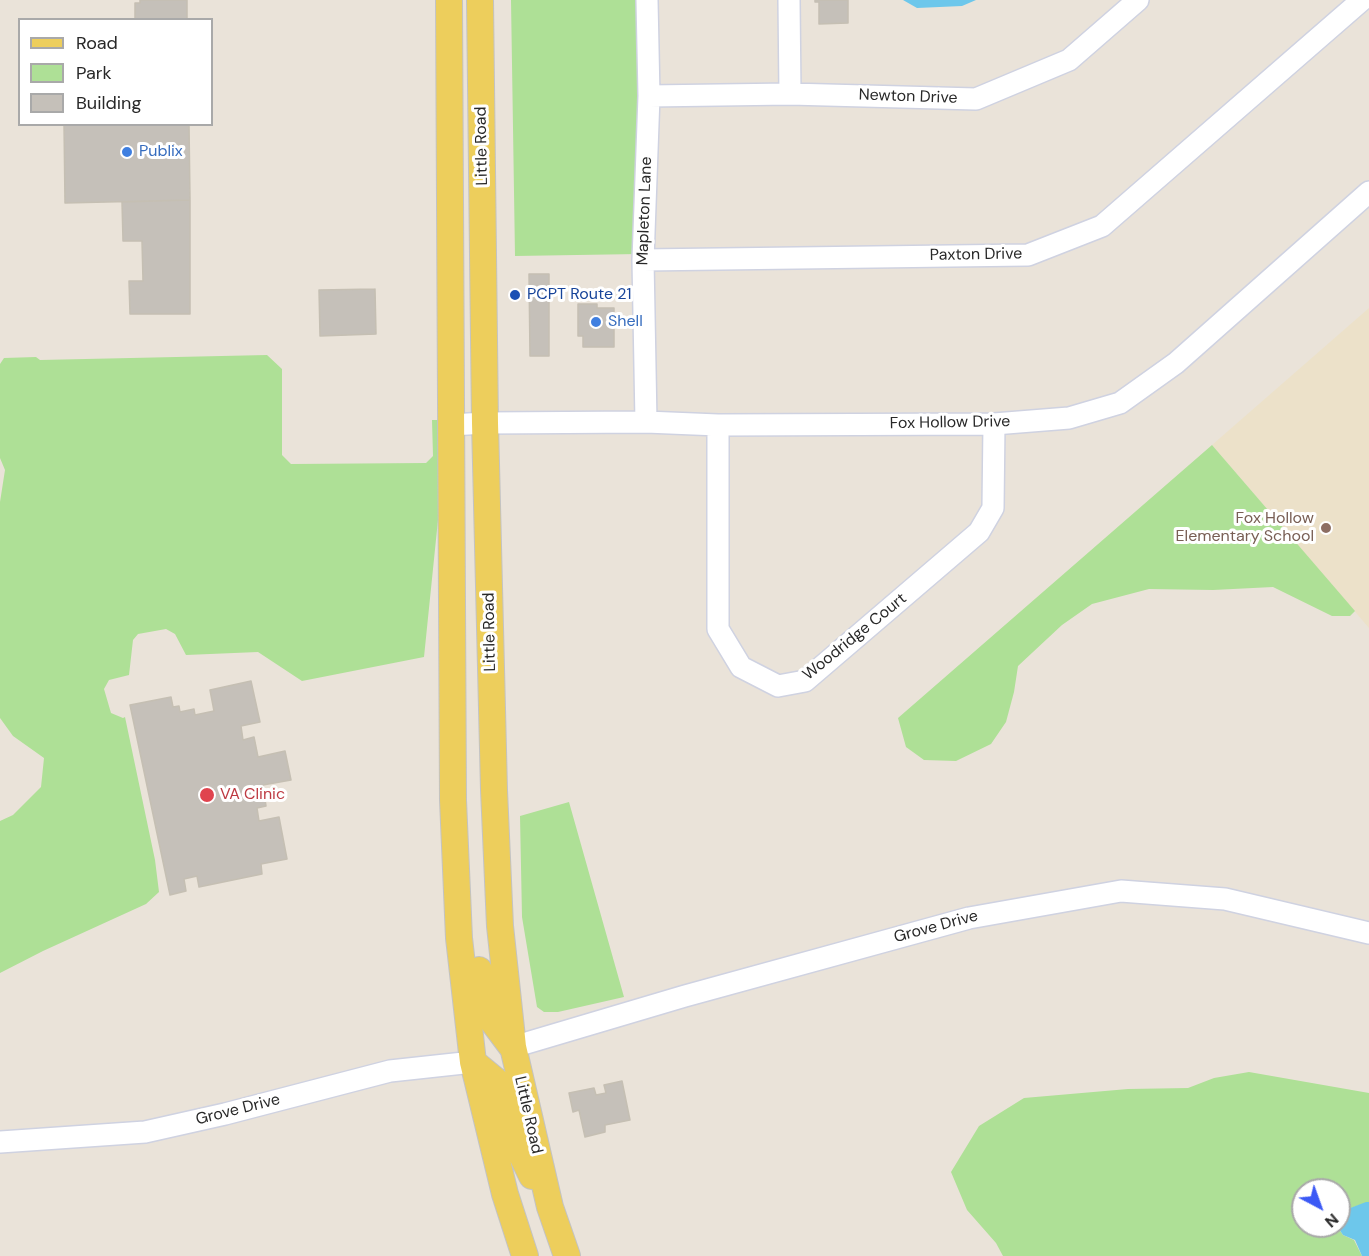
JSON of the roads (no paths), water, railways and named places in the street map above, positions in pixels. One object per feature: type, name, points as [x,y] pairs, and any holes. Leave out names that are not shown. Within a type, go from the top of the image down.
[{"type":"main road","name":"Little Road","points":[[448,0],[453,800],[459,938],[472,1062],[505,1194],[525,1256]]},
{"type":"main road","name":"Little Road","points":[[480,0],[485,423],[500,927],[513,1047],[550,1207],[567,1256]]},
{"type":"main road","points":[[456,869],[468,898],[484,1001],[491,1019],[513,1047]]},
{"type":"main road","points":[[472,1062],[496,1081],[523,1160],[550,1207]]},
{"type":"street","name":"Mapleton Lane","points":[[646,422],[643,260],[649,96],[647,0]]},
{"type":"street","points":[[789,0],[790,94]]},
{"type":"street","name":"Newton Drive","points":[[649,96],[790,94],[976,99],[1069,60],[1138,0]]},
{"type":"street","name":"Paxton Drive","points":[[643,260],[1028,255],[1101,226],[1362,0]]},
{"type":"street","name":"Fox Hollow Drive","points":[[451,425],[646,422],[718,425],[994,424],[1069,418],[1120,403],[1176,363],[1369,192]]},
{"type":"street","name":"Woodridge Court","points":[[718,425],[718,629],[741,667],[778,686],[805,681],[980,532],[993,508],[994,424]]},
{"type":"street","name":"Grove Drive","points":[[513,1047],[685,996],[969,918],[1121,891],[1225,899],[1369,933]]},
{"type":"street","name":"Grove Drive","points":[[0,1142],[145,1132],[225,1114],[390,1071],[472,1062]]},
{"type":"water","points":[[903,0],[976,0],[962,6],[917,8]]},
{"type":"water","points":[[1369,1202],[1369,1256],[1362,1256],[1355,1240],[1350,1238],[1351,1208]]},
{"type":"place","name":"Publix","points":[[127,152]]},
{"type":"place","name":"PCPT Route 21","points":[[515,295]]},
{"type":"place","name":"Shell","points":[[596,322]]},
{"type":"place","name":"Fox Hollow Elementary School","points":[[1326,528]]},
{"type":"place","name":"VA Clinic","points":[[207,795]]}]
